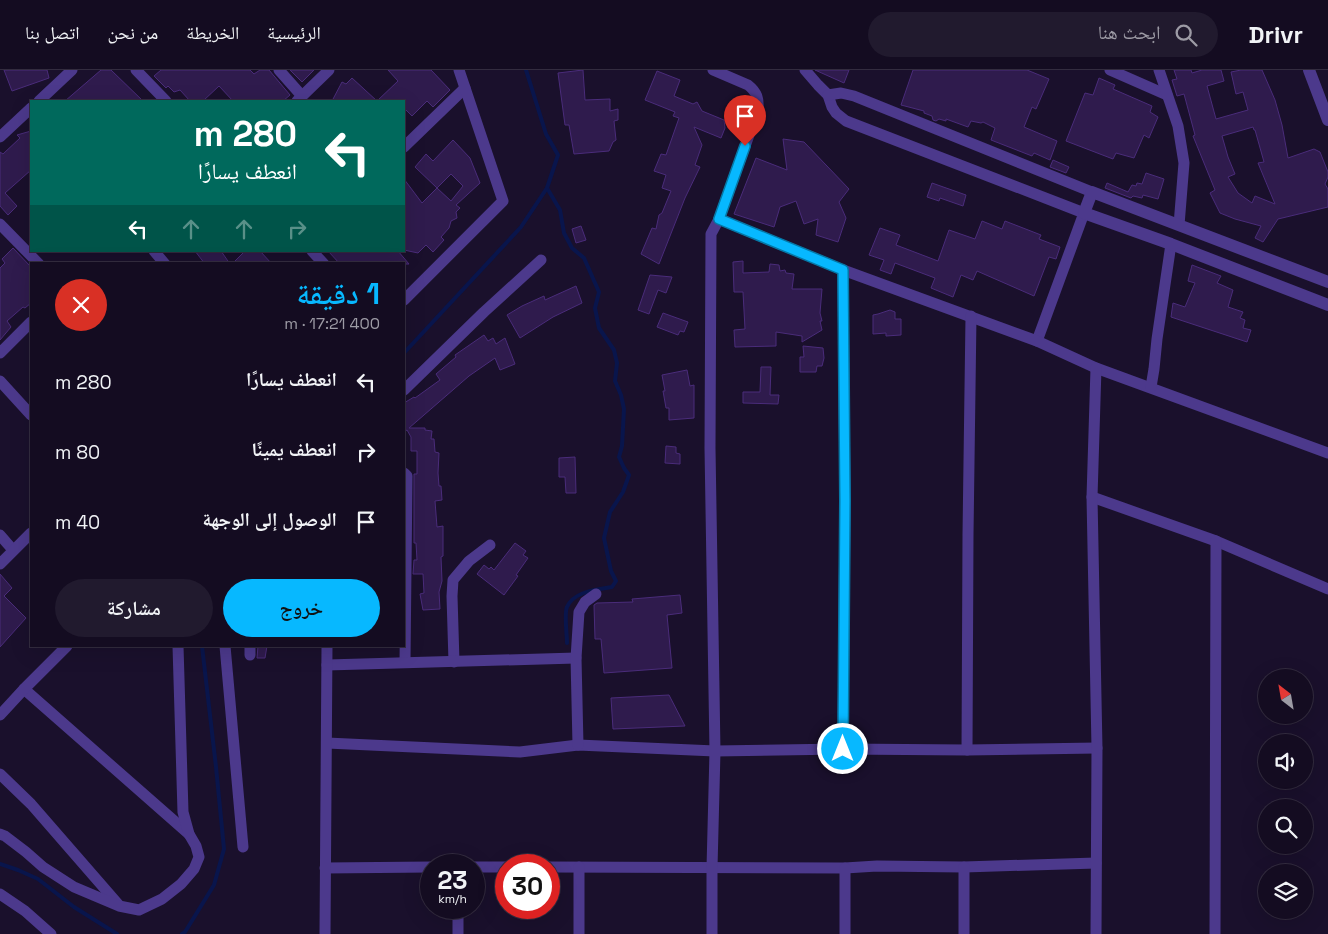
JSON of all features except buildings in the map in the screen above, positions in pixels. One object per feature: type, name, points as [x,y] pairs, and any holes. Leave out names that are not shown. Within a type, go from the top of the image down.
[{"type":"street","points":[[40,100],[72,70]]},
{"type":"street","points":[[136,70],[165,100]]},
{"type":"street","points":[[279,70],[300,99],[329,70]]},
{"type":"street","points":[[405,299],[503,201],[459,70]]},
{"type":"street","points":[[712,934],[714,751],[710,448],[711,234],[719,219],[759,104],[752,88],[748,85],[713,70]]},
{"type":"street","points":[[806,70],[828,95],[832,107],[840,118],[846,122],[1328,305]]},
{"type":"street","points":[[1110,70],[1167,95]]},
{"type":"street","points":[[1159,70],[1178,126],[1184,163],[1179,225]]},
{"type":"street","points":[[1310,70],[1328,120]]},
{"type":"street","points":[[405,146],[465,88]]},
{"type":"street","points":[[828,95],[841,93],[854,96],[1092,192],[1328,282]]},
{"type":"street","points":[[0,137],[30,109]]},
{"type":"street","points":[[1038,341],[1092,192]]},
{"type":"street","points":[[719,219],[843,270],[1038,341],[1096,368],[1328,453]]},
{"type":"street","points":[[2,230],[30,252]]},
{"type":"street","points":[[1151,387],[1170,244]]},
{"type":"street","points":[[155,252],[162,262]]},
{"type":"street","points":[[313,252],[322,262]]},
{"type":"street","points":[[405,389],[484,312],[541,260]]},
{"type":"street","points":[[843,270],[845,501],[843,749]]},
{"type":"street","points":[[967,750],[971,316]]},
{"type":"street","points":[[0,353],[30,323]]},
{"type":"street","points":[[1096,368],[1092,497],[1097,748],[1096,934]]},
{"type":"street","points":[[0,380],[30,414]]},
{"type":"street","points":[[405,475],[407,476],[405,662]]},
{"type":"street","points":[[1092,497],[1216,541],[1328,589]]},
{"type":"street","points":[[0,564],[30,534]]},
{"type":"street","points":[[0,535],[13,550]]},
{"type":"street","points":[[1215,934],[1216,541]]},
{"type":"street","points":[[454,662],[453,580],[469,561],[490,545]]},
{"type":"street","points":[[578,745],[576,658],[579,612],[585,602],[596,594]]},
{"type":"street","points":[[0,715],[66,647]]},
{"type":"street","points":[[0,834],[74,887],[119,906],[139,910],[162,899],[181,884],[194,870],[199,857],[196,846],[189,834],[183,812],[178,647]]},
{"type":"street","points":[[225,647],[243,847]]},
{"type":"street","points":[[325,934],[328,647]]},
{"type":"street","points":[[327,665],[576,658]]},
{"type":"street","points":[[24,689],[189,834]]},
{"type":"street","points":[[326,743],[520,752],[578,745],[714,751],[1097,748]]},
{"type":"street","points":[[0,774],[31,804],[119,906]]},
{"type":"street","points":[[560,867],[845,868],[1096,863]]},
{"type":"street","points":[[579,867],[579,934]]},
{"type":"street","points":[[964,867],[964,934]]},
{"type":"street","points":[[325,868],[420,868]]},
{"type":"street","points":[[845,868],[845,934]]},
{"type":"street","points":[[0,894],[25,911],[51,934]]},
{"type":"street","points":[[458,919],[458,934]]},
{"type":"waterway","points":[[405,352],[521,227],[547,188],[558,155],[546,134],[526,70]]},
{"type":"waterway","points":[[547,188],[560,210],[564,233],[572,248],[584,258],[599,292],[595,308],[599,328],[614,350],[617,363],[615,381],[624,409],[622,446],[619,457],[629,475],[623,492],[610,512],[604,538],[611,571],[616,581],[612,587],[580,594],[570,602],[566,614],[567,643]]},
{"type":"waterway","points":[[182,934],[214,885],[224,849],[202,647]]},
{"type":"waterway","points":[[0,864],[38,879],[74,907],[117,934]]},
{"type":"route","points":[[745,146],[719,219],[843,270],[845,501],[843,749]]}]
